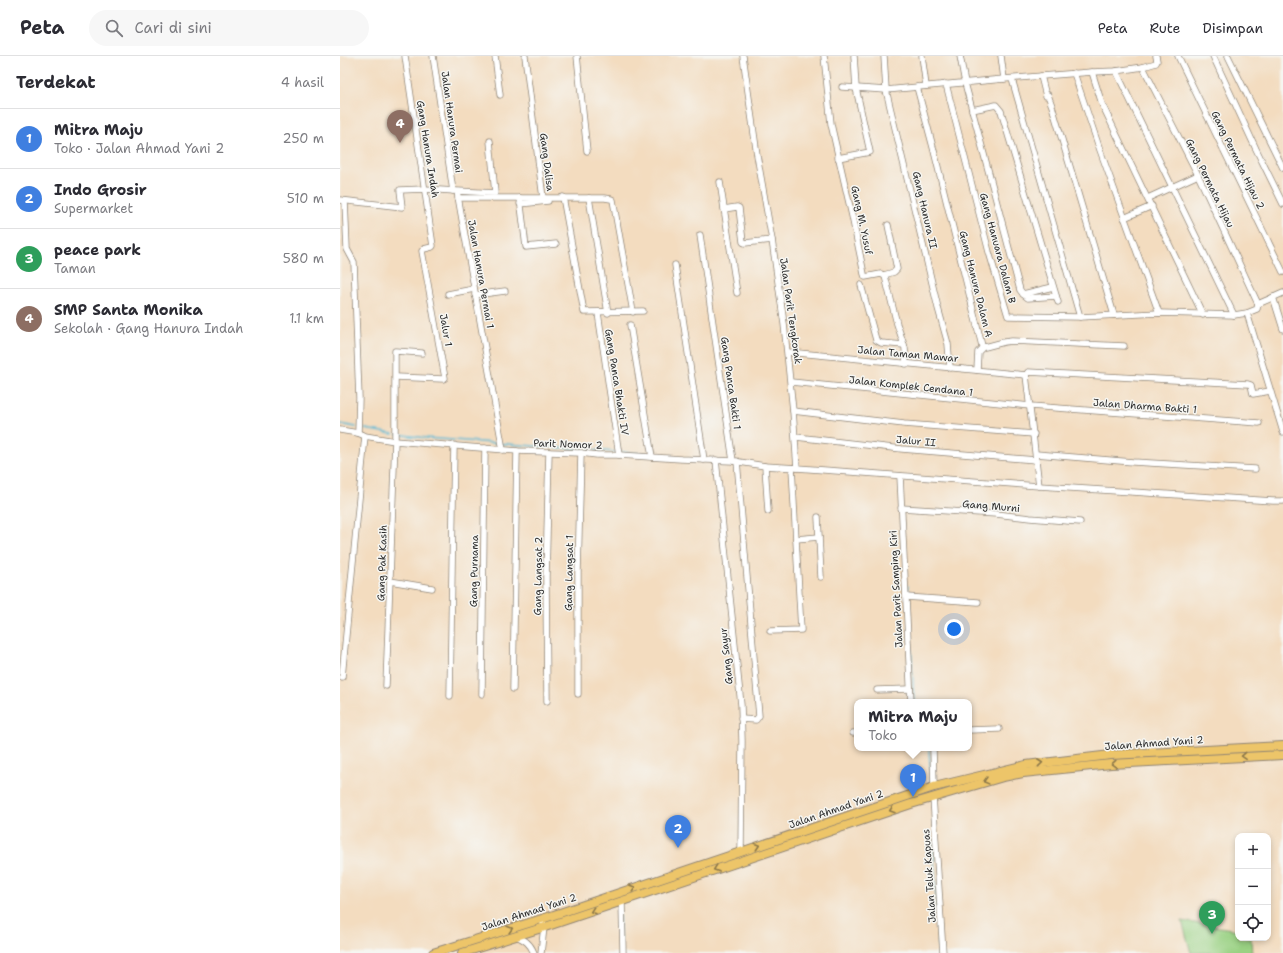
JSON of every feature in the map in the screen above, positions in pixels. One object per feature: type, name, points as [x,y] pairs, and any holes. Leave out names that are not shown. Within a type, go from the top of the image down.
[{"type":"highway","name":"Jalan Ahmad Yani 2","points":[[462,953],[622,901],[804,836],[932,788],[1026,764],[1111,755],[1283,746]]},
{"type":"highway","name":"Jalan Ahmad Yani 2","points":[[433,953],[542,919],[741,851],[804,836],[995,779],[1023,773],[1111,764],[1283,755]]},
{"type":"street","name":"Gang Hanura Indah","points":[[405,56],[433,244]]},
{"type":"street","name":"Jalan Hanura Permai","points":[[433,56],[455,191]]},
{"type":"street","points":[[495,56],[500,95]]},
{"type":"street","name":"Gang Dalisa","points":[[525,56],[543,198],[610,198],[613,200],[633,312]]},
{"type":"street","points":[[577,56],[587,150]]},
{"type":"street","name":"Jalan Parit Tengkorak","points":[[743,56],[788,352],[796,437],[794,468],[801,630],[770,631]]},
{"type":"street","name":"Gang M. Yusuf","points":[[824,56],[831,124],[864,274],[865,277],[881,274],[884,275]]},
{"type":"street","points":[[838,158],[870,152],[856,88],[854,56]]},
{"type":"street","name":"Gang Hanura II","points":[[884,56],[886,90],[948,344],[950,368]]},
{"type":"street","points":[[922,56],[926,86]]},
{"type":"street","points":[[960,56],[972,110],[1020,290],[1028,298],[1056,296]]},
{"type":"street","points":[[1001,56],[1004,80]]},
{"type":"street","points":[[842,87],[886,90],[965,82],[1116,71],[1143,67],[1156,63],[1156,56]]},
{"type":"street","name":"Gang Permata Hijau 2","points":[[1178,56],[1283,272]]},
{"type":"street","points":[[1213,56],[1283,204]]},
{"type":"street","points":[[1228,56],[1283,168]]},
{"type":"street","name":"Gang Permata Hijau","points":[[1143,67],[1198,176],[1258,305]]},
{"type":"street","points":[[1116,71],[1234,315]]},
{"type":"street","points":[[1092,72],[1102,104],[1203,315]]},
{"type":"street","points":[[1074,73],[1124,218],[1159,313]]},
{"type":"street","points":[[1041,76],[1046,96],[1048,96],[1052,106],[1114,315]]},
{"type":"street","points":[[1012,79],[1080,317]]},
{"type":"street","name":"Gang Hanuara Dalam B","points":[[946,84],[989,252],[1009,316],[1080,317],[1159,313],[1234,315],[1255,310],[1258,305],[1283,293]]},
{"type":"street","name":"Gang Hanura Dalam A","points":[[917,87],[983,347],[1012,341],[1124,346]]},
{"type":"street","points":[[972,110],[996,106],[1001,111],[1058,302]]},
{"type":"street","points":[[358,433],[359,398],[354,262],[347,250],[343,200],[402,207],[400,190],[424,189],[495,193],[490,141]]},
{"type":"street","points":[[1148,198],[1198,176]]},
{"type":"street","points":[[720,182],[737,293]]},
{"type":"street","name":"Jalan Hanura Permai 1","points":[[455,191],[458,198],[476,295],[502,446]]},
{"type":"street","points":[[563,197],[584,312],[608,313],[644,311]]},
{"type":"street","points":[[458,198],[548,201]]},
{"type":"street","points":[[520,201],[543,198]]},
{"type":"street","points":[[589,198],[608,313]]},
{"type":"street","points":[[520,201],[526,247],[556,244]]},
{"type":"street","points":[[1124,218],[1152,206]]},
{"type":"street","points":[[724,209],[739,208],[743,242],[772,240]]},
{"type":"street","points":[[888,225],[896,269],[894,272],[884,275],[906,351],[906,364]]},
{"type":"street","name":"Gang Panca Bakti 1","points":[[700,235],[735,461],[759,716],[756,720],[742,719]]},
{"type":"street","name":"Jalur 1","points":[[396,377],[444,378],[422,252],[424,249],[432,247],[433,244]]},
{"type":"street","points":[[675,265],[704,460]]},
{"type":"street","points":[[862,285],[876,340],[881,343],[904,345]]},
{"type":"street","points":[[1023,294],[1053,287]]},
{"type":"street","points":[[448,294],[474,289]]},
{"type":"street","points":[[476,295],[505,291]]},
{"type":"street","points":[[1273,297],[1283,329]]},
{"type":"street","points":[[1247,312],[1283,432]]},
{"type":"street","name":"Gang Panca Bhakti IV","points":[[598,313],[619,455]]},
{"type":"street","points":[[630,325],[652,457]]},
{"type":"street","points":[[977,370],[978,352],[983,347]]},
{"type":"street","name":"Gang Pak Kasih","points":[[386,686],[395,441],[395,352],[396,350],[422,352]]},
{"type":"street","name":"Jalan Taman Mawar","points":[[788,352],[1026,375],[1026,373],[1029,372],[1248,384],[1251,385],[1253,394],[1270,391]]},
{"type":"street","points":[[1026,375],[1034,434],[1038,486]]},
{"type":"street","name":"Jalan Komplek Cendana 1","points":[[791,382],[1030,406]]},
{"type":"street","name":"Jalan Dharma Bakti 1","points":[[1030,406],[1259,423]]},
{"type":"street","points":[[794,411],[904,424],[1034,434]]},
{"type":"street","name":"Parit Nomor 2","points":[[340,430],[395,441],[485,448],[502,446],[517,451],[581,452],[597,455],[735,461],[765,466],[794,468]]},
{"type":"street","points":[[342,677],[365,436]]},
{"type":"street","name":"Jalur II","points":[[796,437],[902,449],[1255,469]]},
{"type":"street","points":[[450,696],[454,445]]},
{"type":"street","name":"Gang Purnama","points":[[482,694],[485,448]]},
{"type":"street","points":[[513,689],[517,451]]},
{"type":"street","name":"Gang Langsat 2","points":[[547,701],[546,577],[550,452]]},
{"type":"street","name":"Gang Langsat 1","points":[[578,694],[578,573],[581,452]]},
{"type":"street","name":"Gang Sayur","points":[[716,460],[742,719],[741,851]]},
{"type":"street","points":[[765,466],[768,511]]},
{"type":"street","points":[[794,468],[1038,486],[1283,501]]},
{"type":"street","name":"Jalan Parit Samping Kiri","points":[[900,476],[901,508],[909,597],[911,699]]},
{"type":"street","name":"Gang Murni","points":[[901,508],[996,514],[1080,522]]},
{"type":"street","points":[[818,517],[821,577]]},
{"type":"street","points":[[796,539],[819,537]]},
{"type":"street","points":[[390,581],[432,588]]},
{"type":"street","points":[[909,597],[978,602]]},
{"type":"street","points":[[877,690],[910,689]]},
{"type":"street","points":[[972,730],[999,729]]},
{"type":"street","points":[[932,788],[933,751]]},
{"type":"street","name":"Jalan Teluk Kapuas","points":[[931,798],[943,953]]},
{"type":"street","points":[[622,901],[623,953]]},
{"type":"street","points":[[541,953],[544,927],[542,919]]},
{"type":"street","points":[[516,936],[530,944],[534,953]]},
{"type":"green space","points":[[1182,921],[1235,930],[1235,941],[1251,941],[1252,953],[1191,953]]},
{"type":"waterway","points":[[340,424],[356,427]]},
{"type":"waterway","points":[[360,428],[393,434]]},
{"type":"waterway","points":[[397,434],[426,438],[617,452]]},
{"type":"waterway","points":[[620,452],[651,454]]},
{"type":"waterway","points":[[908,586],[914,699]]},
{"type":"waterway","points":[[929,751],[931,784]]},
{"type":"waterway","points":[[933,840],[939,953]]},
{"type":"waterway","points":[[619,910],[620,953]]},
{"type":"place","name":"SMP Santa Monika","points":[[400,143]]},
{"type":"place","name":"Mitra Maju","points":[[913,797]]},
{"type":"place","name":"Indo Grosir","points":[[678,848]]},
{"type":"place","name":"peace park","points":[[1212,934]]}]
